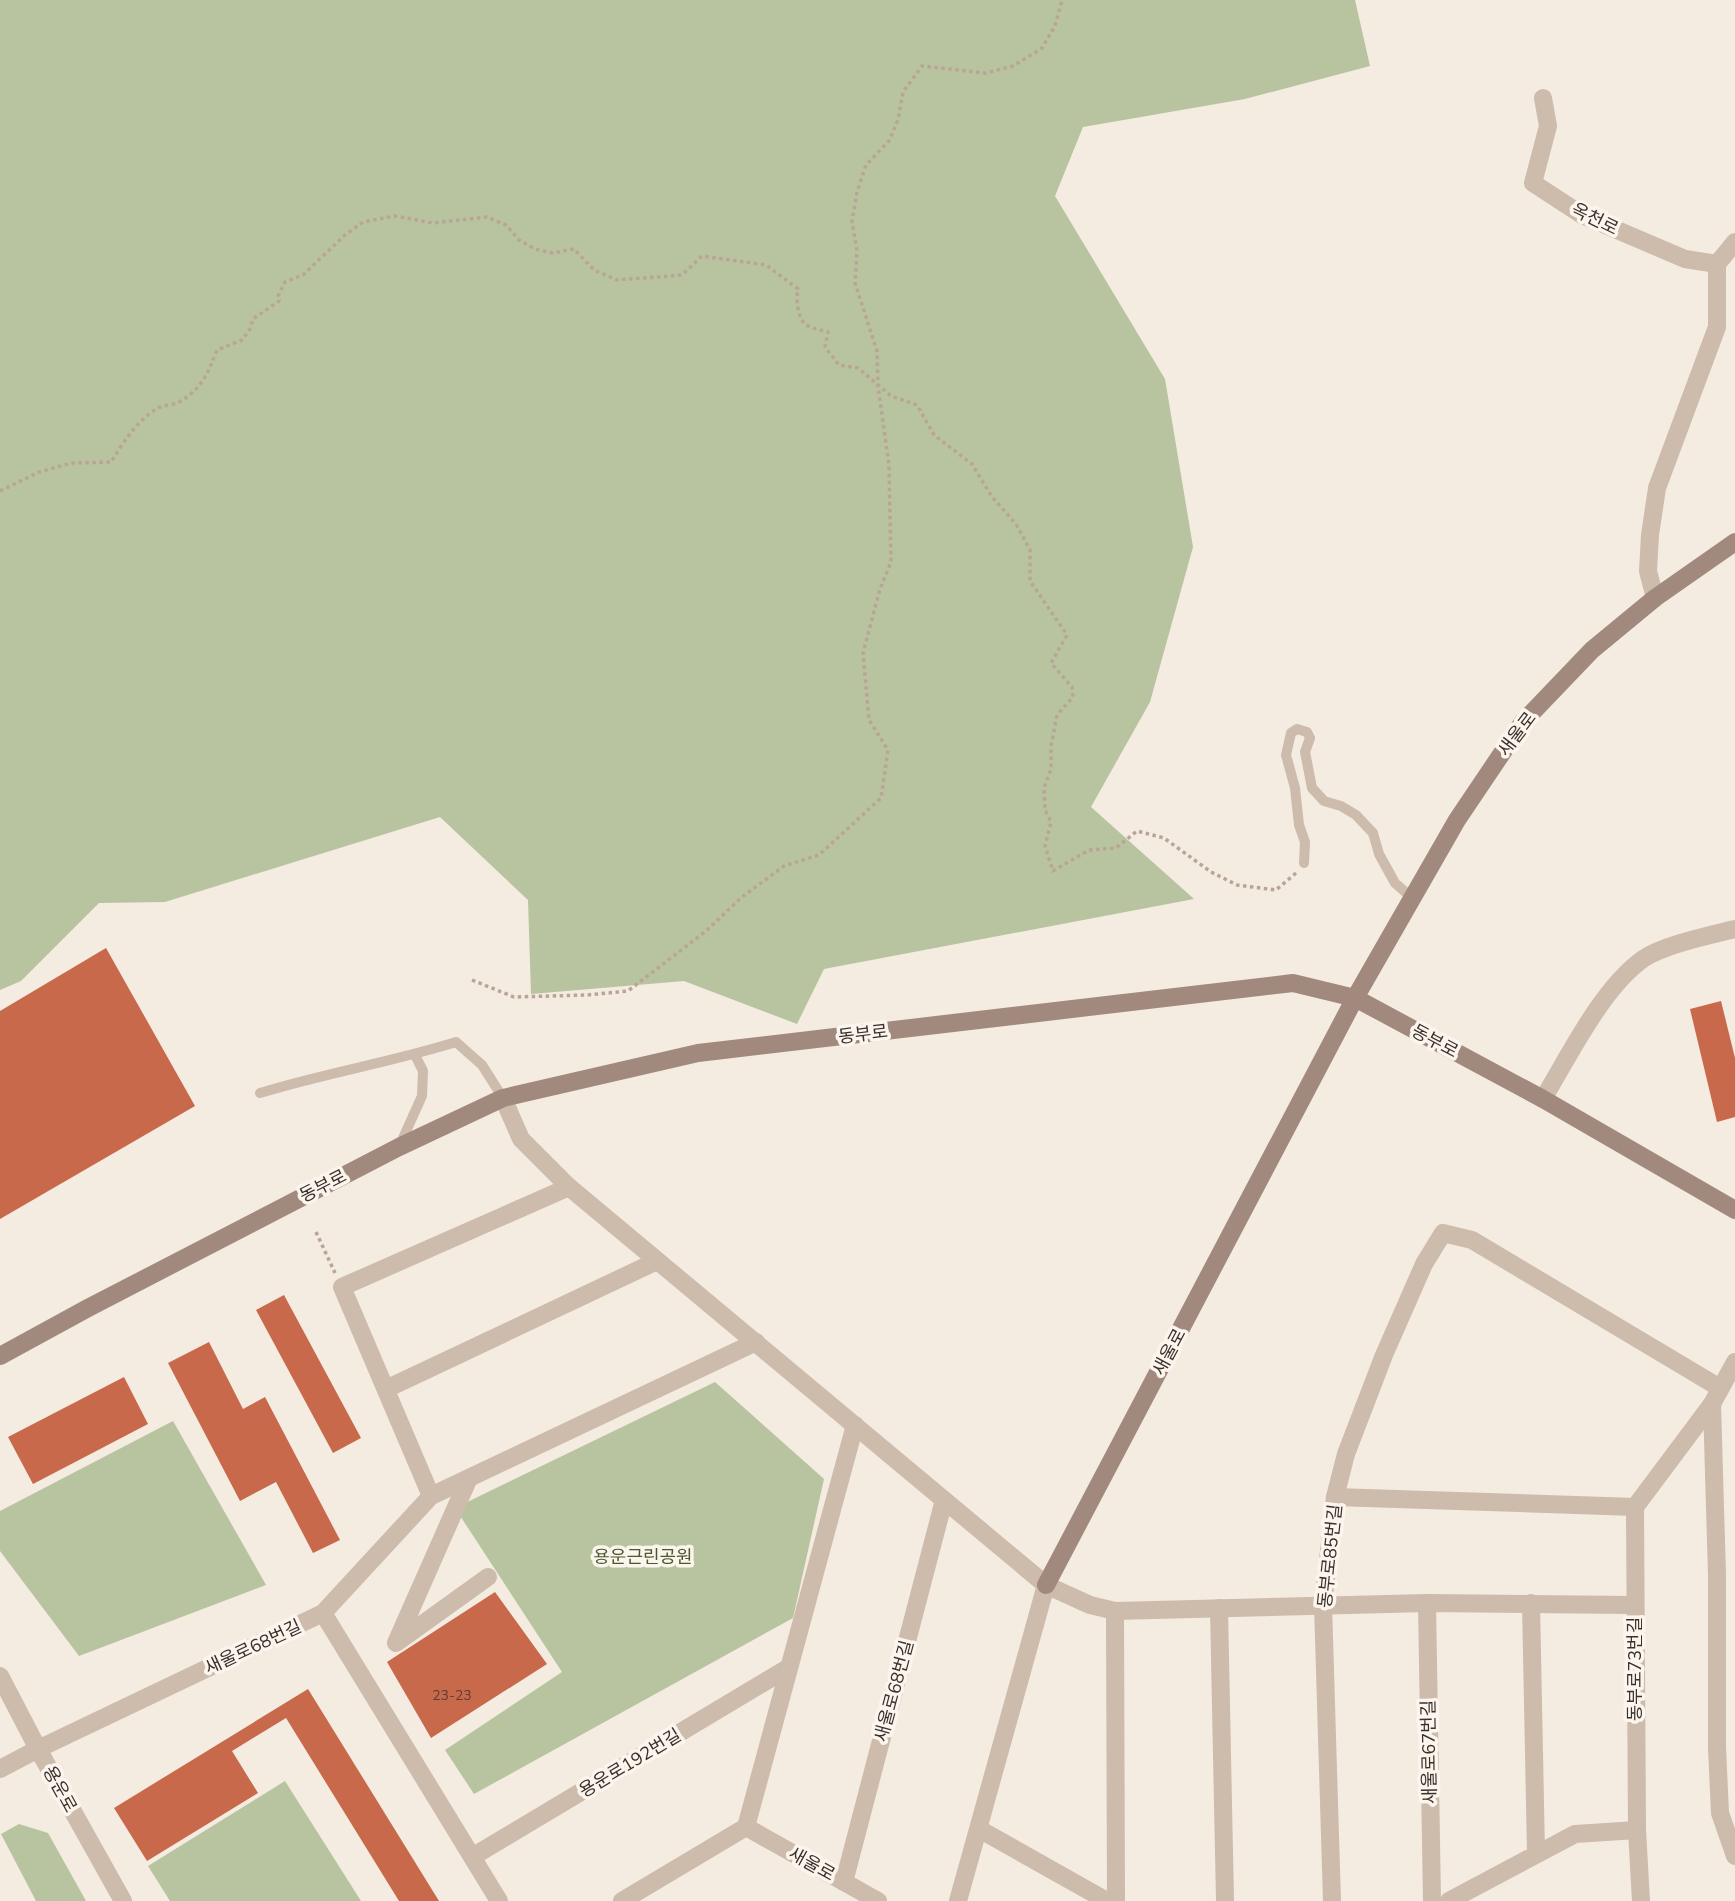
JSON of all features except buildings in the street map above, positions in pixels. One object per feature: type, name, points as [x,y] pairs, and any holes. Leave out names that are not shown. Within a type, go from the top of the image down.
[{"type":"main road","name":"새울로","points":[[1046,1585],[1355,998],[1457,820],[1523,722],[1592,650],[1656,598],[1735,542]]},
{"type":"main road","name":"동부로","points":[[0,1356],[399,1147],[503,1098],[698,1053],[1279,984],[1293,983],[1355,998],[1543,1099],[1735,1210]]},
{"type":"street","name":"옥천로","points":[[1542,98],[1548,127],[1533,183],[1582,215],[1685,259],[1717,264]]},
{"type":"street","points":[[1656,598],[1648,571],[1657,488],[1717,327],[1717,264],[1735,242]]},
{"type":"street","points":[[1543,1099],[1609,993],[1644,958],[1690,940],[1735,929]]},
{"type":"street","points":[[503,1098],[521,1139],[569,1187],[1046,1585],[1090,1605],[1115,1611],[1427,1603],[1635,1605]]},
{"type":"street","points":[[431,1496],[342,1287],[569,1187]]},
{"type":"street","name":"동부로85번길","points":[[1332,1901],[1323,1605],[1335,1497],[1346,1454],[1384,1355],[1424,1264],[1443,1233],[1472,1240],[1716,1396]]},
{"type":"street","points":[[386,1389],[657,1261]]},
{"type":"street","name":"새울로68번길","points":[[0,1769],[323,1614],[431,1496],[756,1342]]},
{"type":"street","points":[[1335,1497],[1635,1507],[1716,1396],[1735,1362]]},
{"type":"street","points":[[1716,1396],[1717,1748],[1720,1813],[1735,1856]]},
{"type":"street","points":[[622,1901],[746,1827],[855,1424]]},
{"type":"street","points":[[468,1480],[396,1643],[488,1577]]},
{"type":"street","name":"새울로68번길","points":[[844,1882],[944,1500]]},
{"type":"street","name":"동부로73번길","points":[[1635,1507],[1637,1830],[1641,1901]]},
{"type":"street","name":"새울로","points":[[958,1901],[1046,1585]]},
{"type":"street","name":"새울로67번길","points":[[1427,1603],[1432,1901]]},
{"type":"street","points":[[1531,1603],[1536,1853]]},
{"type":"street","points":[[1219,1608],[1226,1901]]},
{"type":"street","points":[[1115,1611],[1116,1901]]},
{"type":"street","points":[[323,1614],[499,1901]]},
{"type":"street","name":"용운로192번길","points":[[472,1857],[788,1668]]},
{"type":"street","name":"용운로","points":[[0,1676],[123,1901]]},
{"type":"street","name":"새울로","points":[[746,1827],[878,1901]]},
{"type":"street","points":[[979,1829],[1107,1901]]},
{"type":"street","points":[[1449,1901],[1576,1833],[1637,1830]]},
{"type":"lane","points":[[1304,863],[1305,842],[1299,825],[1295,788],[1286,755],[1292,733],[1297,729],[1307,732],[1310,738],[1305,752],[1311,788],[1324,800],[1356,815],[1373,832],[1380,854],[1395,883],[1412,898]]},
{"type":"lane","points":[[260,1093],[415,1055],[456,1042],[482,1065],[503,1098]]},
{"type":"lane","points":[[399,1147],[422,1096],[423,1071],[415,1055]]},
{"type":"path","points":[[472,980],[514,997],[628,991],[784,866],[819,855],[881,797],[888,750],[869,720],[863,653],[880,589],[891,562],[889,465],[878,386],[877,351],[855,283],[857,251],[852,221],[858,192],[866,165],[889,141],[898,120],[903,92],[922,66],[986,73],[1013,66],[1042,48],[1055,26],[1062,0]]},
{"type":"path","points":[[0,491],[39,472],[72,463],[111,462],[143,420],[158,408],[178,402],[203,384],[217,350],[243,340],[253,319],[279,301],[278,296],[285,282],[303,275],[345,235],[363,222],[395,216],[433,223],[487,217],[506,225],[519,240],[535,249],[553,253],[574,249],[594,270],[617,280],[682,275],[702,256],[766,265],[797,289],[796,299],[802,320],[805,324],[828,332],[825,347],[839,365],[859,368],[891,396],[917,405],[934,435],[972,464],[992,497],[1016,524],[1030,550],[1030,581],[1067,635],[1051,663],[1072,687],[1073,697],[1057,715],[1051,746],[1051,769],[1044,788],[1045,810],[1051,822],[1045,846],[1053,871],[1089,850],[1116,848],[1137,831],[1164,838],[1211,872],[1237,884],[1276,890],[1304,863]]},
{"type":"path","points":[[316,1232],[342,1287]]},
{"type":"green space","points":[[0,0],[1355,0],[1370,66],[1245,99],[1083,127],[1055,196],[1165,379],[1193,547],[1150,702],[1091,807],[1194,899],[824,969],[797,1024],[684,981],[531,994],[528,900],[440,817],[165,902],[99,903],[21,981],[0,990]]},
{"type":"green space","name":"용운근린공원","points":[[715,1382],[824,1479],[793,1618],[474,1794],[445,1750],[562,1672],[455,1508]]},
{"type":"green space","points":[[173,1421],[266,1585],[79,1656],[0,1551],[0,1511]]},
{"type":"green space","points":[[285,1781],[361,1901],[170,1901],[148,1866]]},
{"type":"green space","points":[[19,1824],[48,1833],[86,1901],[36,1901],[1,1834]]}]
